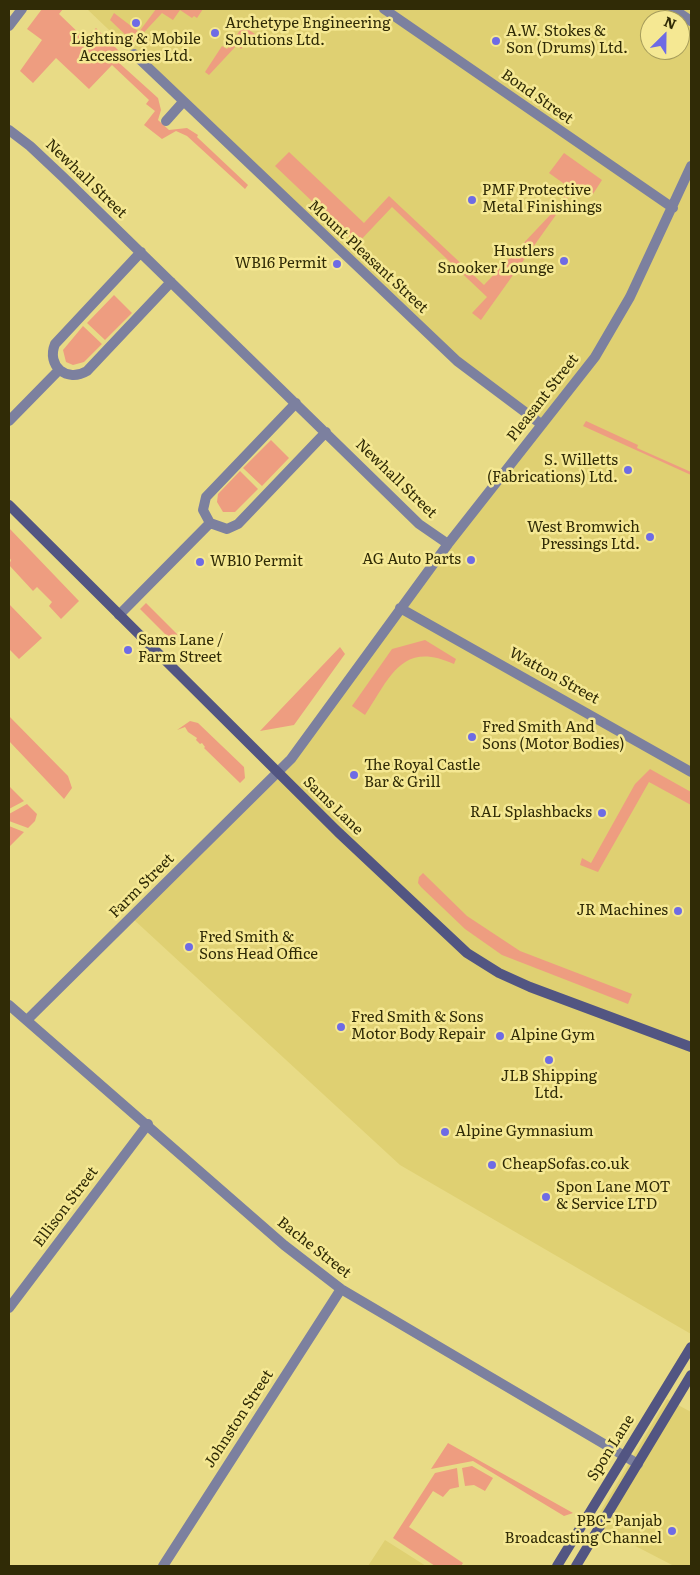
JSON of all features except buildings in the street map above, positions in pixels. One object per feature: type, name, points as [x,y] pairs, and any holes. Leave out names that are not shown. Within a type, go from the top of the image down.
[{"type":"street","points":[[9,26],[22,9]]},
{"type":"street","name":"Bond Street","points":[[384,9],[673,208]]},
{"type":"street","points":[[673,9],[691,21]]},
{"type":"street","name":"Mount Pleasant Street","points":[[134,54],[457,361],[541,424]]},
{"type":"street","points":[[166,121],[183,102]]},
{"type":"street","name":"Newhall Street","points":[[9,130],[30,146],[141,252],[419,524],[448,544]]},
{"type":"street","name":"Pleasant Street","points":[[278,773],[305,740],[448,544],[595,357],[630,297],[691,166]]},
{"type":"street","points":[[141,252],[55,344],[52,356],[59,370],[69,376],[82,374],[87,371],[172,282]]},
{"type":"street","points":[[9,421],[59,370]]},
{"type":"street","points":[[296,402],[206,497],[203,510],[210,524],[227,529],[238,524],[326,432]]},
{"type":"street","name":"Sams Lane","points":[[9,505],[278,773],[466,952],[499,973],[530,987],[691,1047]]},
{"type":"street","points":[[119,615],[210,524]]},
{"type":"street","name":"Watton Street","points":[[400,608],[691,772]]},
{"type":"street","name":"Farm Street","points":[[27,1020],[278,773]]},
{"type":"street","name":"Bache Street","points":[[9,1005],[148,1124],[284,1245],[341,1289],[638,1464]]},
{"type":"street","name":"Ellison Street","points":[[9,1308],[148,1124]]},
{"type":"street","name":"Johnston Street","points":[[163,1566],[341,1289]]},
{"type":"street","name":"Spon Lane","points":[[557,1566],[691,1346]]},
{"type":"street","name":"Spon Lane","points":[[576,1566],[691,1375]]},
{"type":"shaded area","points":[[42,9],[63,9],[59,14],[85,39],[96,28],[122,54],[117,61],[158,98],[161,110],[158,120],[169,130],[187,128],[198,135],[197,137],[248,185],[245,189],[187,136],[176,131],[162,139],[144,125],[155,111],[146,104],[149,100],[112,65],[89,89],[56,58],[33,83],[20,71],[42,40],[27,29]]},
{"type":"shaded area","points":[[87,9],[691,9],[691,1334],[400,1165],[132,918],[278,773],[541,424],[457,361]]},
{"type":"shaded area","points":[[156,9],[203,9],[197,18],[194,16],[192,18],[180,10],[173,20],[162,13],[134,43],[110,20],[114,13],[139,32]]},
{"type":"shaded area","points":[[243,26],[255,34],[241,49],[237,45],[209,75],[205,72],[222,46],[227,49]]},
{"type":"shaded area","points":[[289,152],[364,223],[389,196],[484,285],[553,212],[570,188],[549,173],[564,153],[602,180],[593,194],[578,184],[481,320],[472,313],[487,297],[392,207],[357,244],[275,166]]},
{"type":"shaded area","points":[[114,295],[132,313],[105,340],[87,323]]},
{"type":"shaded area","points":[[83,326],[102,344],[84,362],[73,365],[66,362],[63,350]]},
{"type":"shaded area","points":[[586,421],[638,445],[637,448],[691,472],[691,475],[583,426]]},
{"type":"shaded area","points":[[271,440],[289,458],[262,486],[243,468]]},
{"type":"shaded area","points":[[240,471],[258,489],[235,512],[223,512],[217,502],[218,494]]},
{"type":"shaded area","points":[[9,528],[79,601],[61,619],[49,606],[52,602],[37,587],[33,591],[9,565],[11,560],[9,557]]},
{"type":"shaded area","points":[[146,603],[178,635],[172,641],[140,609]]},
{"type":"shaded area","points":[[9,604],[42,638],[19,659],[9,649]]},
{"type":"shaded area","points":[[425,640],[456,659],[454,664],[422,656],[410,660],[399,666],[390,676],[365,715],[352,706],[392,649]]},
{"type":"shaded area","points":[[340,647],[345,654],[294,725],[260,731]]},
{"type":"shaded area","points":[[9,716],[68,776],[72,788],[64,799],[9,741]]},
{"type":"shaded area","points":[[190,721],[198,723],[244,767],[245,778],[240,783],[185,727],[177,730]]},
{"type":"shaded area","points":[[650,769],[691,792],[691,805],[649,782],[598,872],[580,865],[582,858],[591,863],[635,784]]},
{"type":"shaded area","points":[[9,788],[24,801],[9,809]]},
{"type":"shaded area","points":[[27,804],[37,814],[35,821],[28,828],[9,821],[9,814]]},
{"type":"shaded area","points":[[9,826],[24,832],[9,847]]},
{"type":"shaded area","points":[[423,873],[467,916],[520,951],[632,994],[628,1004],[502,955],[465,929],[421,887],[418,883],[419,877]]},
{"type":"shaded area","points":[[667,1399],[691,1412],[691,1566],[674,1566],[593,1524]]},
{"type":"shaded area","points":[[448,1443],[573,1513],[564,1516],[473,1461],[431,1469]]},
{"type":"shaded area","points":[[472,1466],[493,1478],[485,1491],[474,1485],[465,1486],[462,1468]]},
{"type":"shaded area","points":[[457,1468],[459,1487],[450,1489],[443,1497],[433,1491],[409,1527],[463,1563],[461,1566],[435,1566],[393,1538],[435,1473]]},
{"type":"shaded area","points":[[385,1540],[426,1566],[368,1566]]},
{"type":"place","name":"Lighting & Mobile Accessories Ltd.","points":[[136,23]]},
{"type":"place","name":"Archetype Engineering Solutions Ltd.","points":[[215,33]]},
{"type":"place","name":"A.W. Stokes & Son (Drums) Ltd.","points":[[496,41]]},
{"type":"place","name":"PMF Protective Metal Finishings","points":[[472,200]]},
{"type":"place","name":"Hustlers Snooker Lounge","points":[[564,261]]},
{"type":"place","name":"WB16 Permit","points":[[337,264]]},
{"type":"place","name":"S. Willetts (Fabrications) Ltd.","points":[[628,470]]},
{"type":"place","name":"West Bromwich Pressings Ltd.","points":[[650,537]]},
{"type":"place","name":"AG Auto Parts","points":[[471,560]]},
{"type":"place","name":"WB10 Permit","points":[[200,562]]},
{"type":"place","name":"Sams Lane / Farm Street","points":[[128,650]]},
{"type":"place","name":"Fred Smith And Sons (Motor Bodies)","points":[[472,737]]},
{"type":"place","name":"The Royal Castle Bar & Grill","points":[[354,775]]},
{"type":"place","name":"RAL Splashbacks","points":[[602,813]]},
{"type":"place","name":"JR Machines","points":[[678,911]]},
{"type":"place","name":"Fred Smith & Sons Head Office","points":[[189,947]]},
{"type":"place","name":"Fred Smith & Sons Motor Body Repair","points":[[341,1027]]},
{"type":"place","name":"Alpine Gym","points":[[500,1036]]},
{"type":"place","name":"JLB Shipping Ltd.","points":[[549,1060]]},
{"type":"place","name":"Alpine Gymnasium","points":[[445,1132]]},
{"type":"place","name":"CheapSofas.co.uk","points":[[492,1165]]},
{"type":"place","name":"Spon Lane MOT & Service LTD","points":[[546,1197]]},
{"type":"place","name":"PBC- Panjab Broadcasting Channel","points":[[672,1531]]}]
